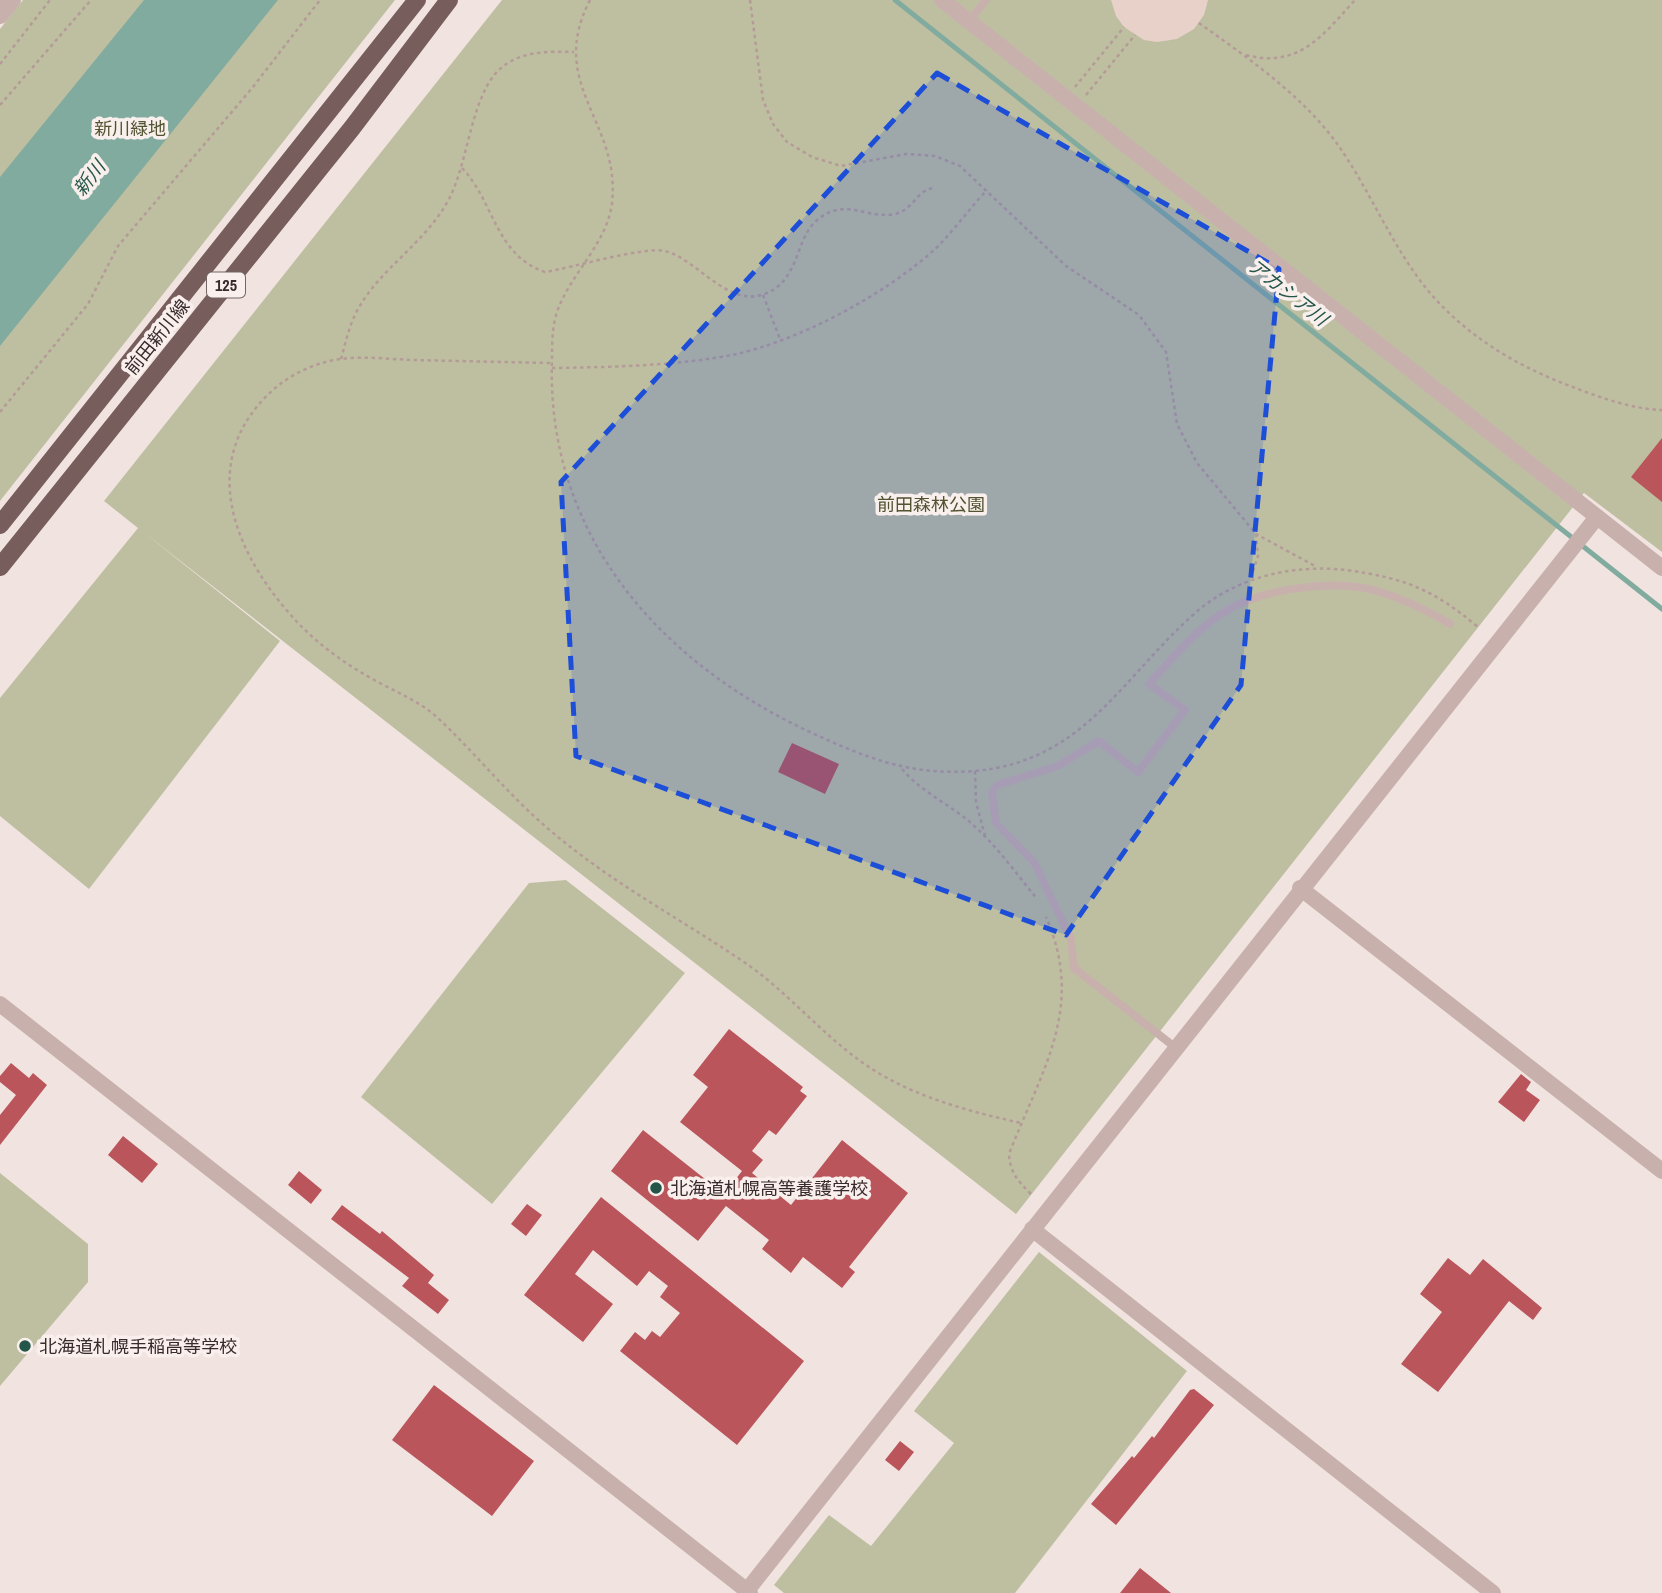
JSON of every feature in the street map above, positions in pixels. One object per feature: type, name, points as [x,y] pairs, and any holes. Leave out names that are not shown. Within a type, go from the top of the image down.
[{"type":"main road","name":"前田新川線","points":[[0,525],[417,0]]},
{"type":"main road","name":"前田新川線","points":[[0,567],[352,128],[449,0]]},
{"type":"street","points":[[0,15],[12,0]]},
{"type":"street","points":[[942,0],[1594,520],[1662,568]]},
{"type":"street","points":[[0,1004],[747,1592],[1300,888],[1594,520]]},
{"type":"street","points":[[1300,888],[1662,1171]]},
{"type":"street","points":[[1032,1229],[1493,1593]]},
{"type":"lane","points":[[969,21],[986,0]]},
{"type":"lane","points":[[1176,1048],[1074,968],[1072,939],[1034,862],[996,823],[992,793],[997,785],[1058,766],[1099,741],[1138,772],[1185,710],[1149,684],[1199,631],[1237,606],[1275,592],[1313,586],[1375,590],[1420,606],[1450,624]]},
{"type":"path","points":[[0,64],[50,0]]},
{"type":"path","points":[[0,105],[91,0]]},
{"type":"path","points":[[0,412],[88,304],[118,246],[253,88],[320,0]]},
{"type":"path","points":[[590,0],[583,13],[574,52],[582,93],[606,142],[611,171],[612,204],[604,230],[558,309],[552,365],[552,412],[562,471],[588,529],[630,597],[678,649],[715,679],[769,713],[867,758],[902,769],[975,771],[1042,755],[1076,735],[1113,701],[1196,612],[1250,580],[1315,566],[1256,534],[1197,463],[1177,424],[1166,352],[1139,315],[1066,266],[960,166],[934,156],[906,154],[841,166],[812,157],[788,142],[773,124],[763,100],[750,0]]},
{"type":"path","points":[[1243,54],[1264,60],[1288,57],[1314,44],[1355,0]]},
{"type":"path","points":[[1199,23],[1243,54],[1295,98],[1337,144],[1430,293],[1461,323],[1496,351],[1548,378],[1598,397],[1662,410]]},
{"type":"path","points":[[1072,102],[1124,27]]},
{"type":"path","points":[[1072,102],[1135,35]]},
{"type":"path","points":[[341,359],[348,331],[360,304],[427,234],[449,199],[462,168],[482,99],[496,74],[521,56],[545,51],[574,52]]},
{"type":"path","points":[[462,168],[476,183],[483,204],[517,257],[530,267],[545,272],[582,266],[641,250],[663,251],[687,260],[729,291],[764,295],[784,279],[798,259],[813,223],[830,212],[848,207],[894,214],[909,208],[917,197],[933,187]]},
{"type":"path","points":[[987,190],[934,249],[878,291],[779,339],[734,354],[640,367],[341,359],[302,370],[275,386],[243,426],[232,453],[228,481],[230,508],[243,546],[271,590],[301,626],[329,652],[375,681],[420,702],[551,832],[618,885],[746,963],[867,1066],[934,1099],[972,1112],[1021,1123]]},
{"type":"path","points":[[764,295],[779,339]]},
{"type":"path","points":[[1250,580],[1258,556],[1256,534]]},
{"type":"path","points":[[902,769],[914,783],[938,797],[985,837],[1038,901]]},
{"type":"path","points":[[975,771],[976,802],[985,837]]},
{"type":"path","points":[[1031,1194],[1010,1167],[1009,1154],[1058,1036],[1062,1005],[1059,966],[1051,929],[1042,910]]},
{"type":"highlighted area","points":[[937,73],[1279,269],[1241,685],[1066,935],[576,756],[561,482]]},
{"type":"green space","name":"新川緑地","points":[[23,0],[395,0],[0,501],[0,29]]},
{"type":"green space","name":"前田森林公園","points":[[502,0],[1662,0],[1662,552],[1584,493],[1016,1214],[142,531],[280,641],[89,889],[0,816],[0,698],[138,528],[104,501]]},
{"type":"green space","points":[[566,880],[685,973],[492,1204],[361,1097],[529,883]]},
{"type":"green space","name":"北海道札幌手稲高等学校","points":[[0,1173],[88,1244],[88,1282],[0,1386]]},
{"type":"green space","points":[[1039,1252],[1187,1371],[1015,1593],[784,1593],[774,1585],[829,1515],[871,1546],[954,1443],[914,1411]]},
{"type":"shaded area","points":[[1111,0],[1208,0],[1204,15],[1194,29],[1177,39],[1157,42],[1144,40],[1124,27],[1116,16]]},
{"type":"water","name":"新川","points":[[144,0],[278,0],[0,346],[0,177]]},
{"type":"building","points":[[1662,438],[1662,502],[1631,477]]},
{"type":"building","points":[[792,743],[839,764],[825,794],[778,772]]},
{"type":"building","points":[[729,1029],[803,1087],[800,1091],[807,1096],[776,1135],[769,1130],[752,1151],[763,1160],[752,1173],[791,1205],[842,1140],[908,1193],[849,1267],[855,1272],[842,1288],[803,1257],[791,1273],[762,1249],[769,1240],[726,1206],[698,1241],[611,1171],[643,1130],[724,1194],[742,1171],[680,1122],[708,1087],[693,1075]]},
{"type":"building","points":[[11,1063],[29,1078],[33,1073],[47,1085],[0,1145],[0,1115],[16,1095],[0,1082],[0,1076]]},
{"type":"building","points":[[1521,1074],[1531,1082],[1526,1090],[1540,1100],[1524,1122],[1498,1102]]},
{"type":"building","points":[[123,1136],[158,1164],[142,1183],[108,1155]]},
{"type":"building","points":[[299,1171],[322,1190],[311,1204],[288,1185]]},
{"type":"building","points":[[601,1197],[804,1361],[737,1445],[620,1351],[635,1332],[645,1340],[652,1331],[660,1337],[680,1313],[660,1297],[668,1286],[649,1271],[637,1286],[593,1250],[575,1274],[613,1304],[583,1342],[524,1295]]},
{"type":"building","points":[[527,1204],[542,1215],[526,1236],[511,1224]]},
{"type":"building","points":[[342,1205],[380,1234],[382,1231],[434,1275],[428,1283],[449,1300],[438,1314],[402,1286],[409,1278],[331,1219]]},
{"type":"building","points":[[1448,1258],[1470,1275],[1483,1259],[1542,1308],[1533,1320],[1509,1301],[1438,1392],[1401,1364],[1442,1312],[1420,1294]]},
{"type":"building","points":[[434,1385],[534,1461],[492,1516],[392,1440]]},
{"type":"building","points":[[1194,1389],[1214,1405],[1116,1525],[1091,1504],[1132,1456],[1134,1458],[1152,1436],[1154,1438],[1190,1390]]},
{"type":"building","points":[[900,1441],[914,1452],[899,1471],[885,1460]]},
{"type":"building","points":[[1140,1568],[1171,1593],[1120,1593]]},
{"type":"waterway","name":"アカシア川","points":[[895,0],[1662,609]]},
{"type":"place","name":"北海道札幌高等養護学校","points":[[656,1188]]},
{"type":"place","name":"北海道札幌手稲高等学校","points":[[25,1346]]}]
